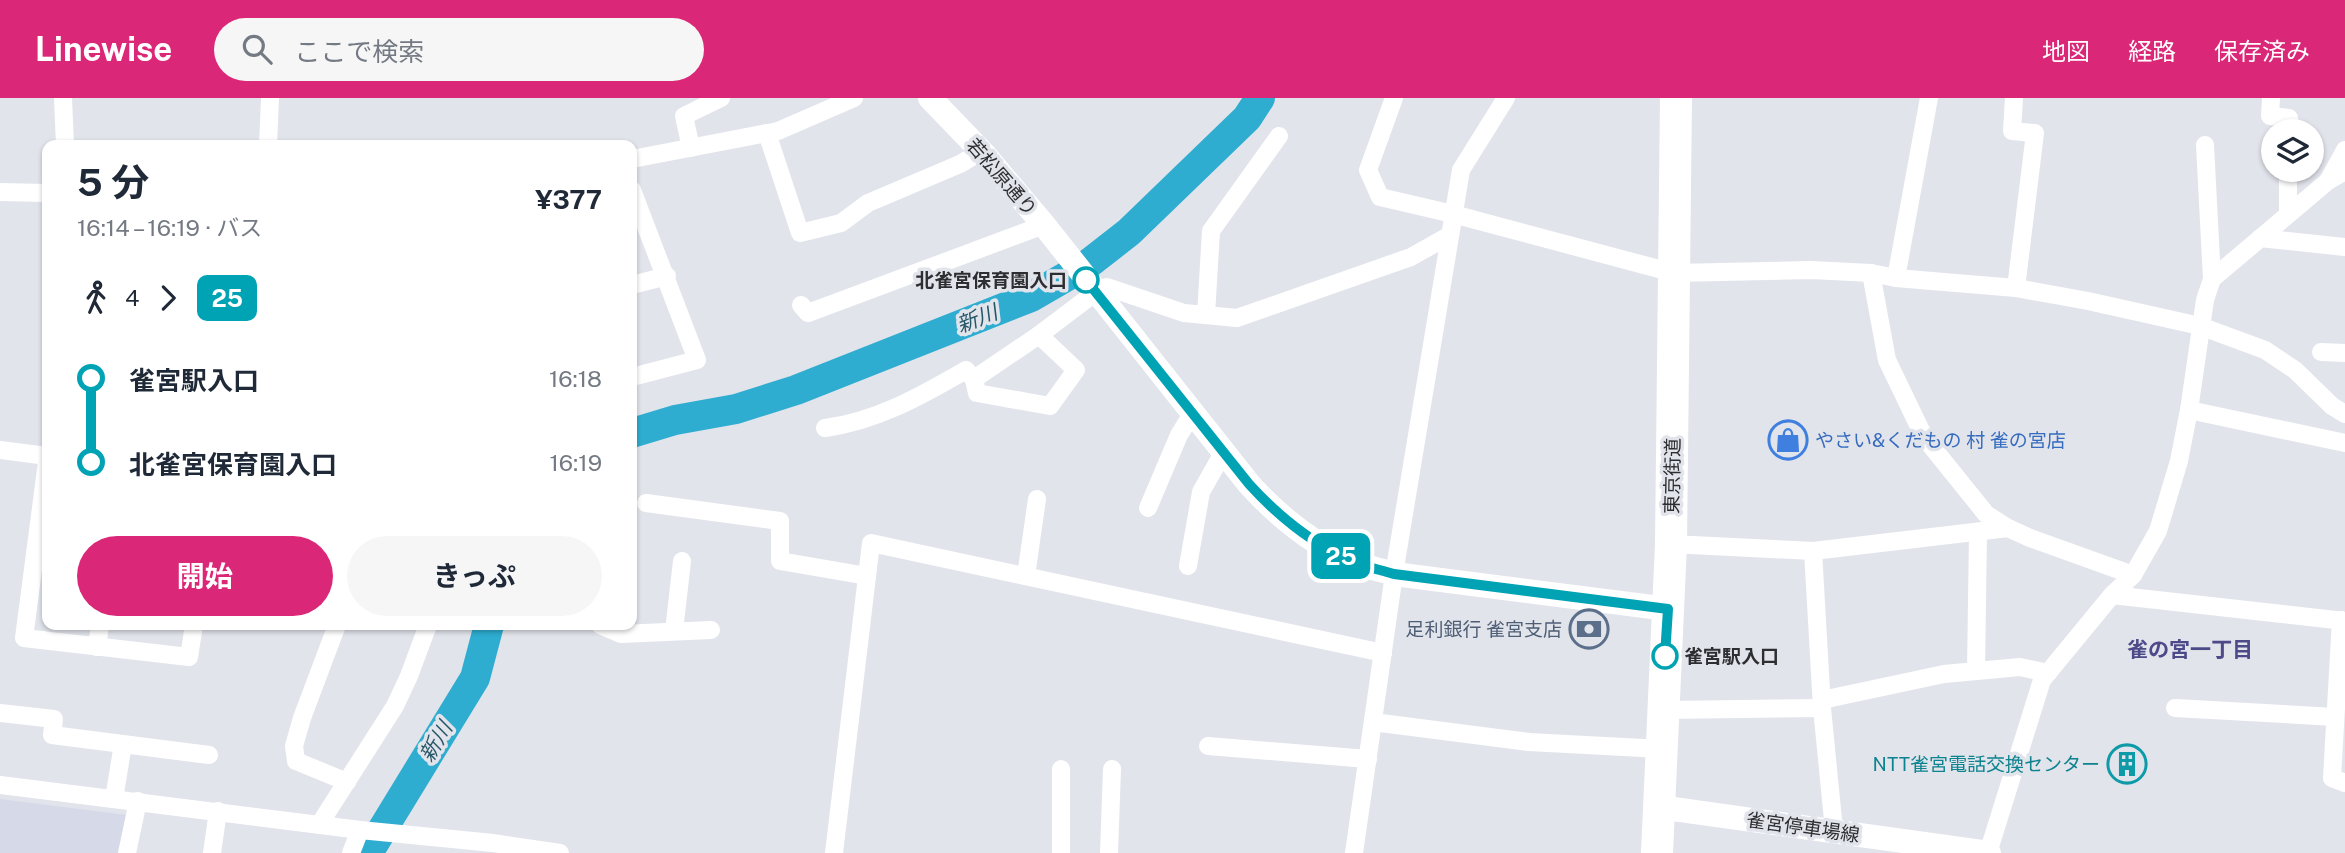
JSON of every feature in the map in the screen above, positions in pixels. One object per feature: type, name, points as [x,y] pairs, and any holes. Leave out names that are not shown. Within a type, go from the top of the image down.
[{"type":"highway","name":"東京街道","points":[[1657,853],[1671,544],[1676,98]]},
{"type":"street","points":[[63,98],[65,140]]},
{"type":"street","points":[[268,140],[270,98]]},
{"type":"street","points":[[691,148],[684,117],[721,98]]},
{"type":"street","points":[[637,158],[778,131],[854,98]]},
{"type":"street","name":"若松原通り","points":[[931,98],[982,151],[1044,225],[1223,453],[1268,505],[1289,523],[1355,563],[1394,574],[1668,609]]},
{"type":"street","points":[[1393,98],[1368,170],[1380,197],[1674,273],[1811,270],[1871,273],[1896,278],[2016,288],[2200,326],[2265,350],[2295,370],[2332,406],[2345,414]]},
{"type":"street","points":[[1354,853],[1394,574],[1461,170],[1506,98]]},
{"type":"street","points":[[1896,278],[1929,98]]},
{"type":"street","points":[[2014,98],[2012,131],[2035,132],[2016,288]]},
{"type":"street","points":[[2272,98],[2270,116],[2289,119]]},
{"type":"street","points":[[767,133],[800,233],[842,223],[868,203],[960,164],[982,151]]},
{"type":"street","points":[[1206,315],[1211,230],[1279,136]]},
{"type":"street","points":[[1988,853],[2042,680],[2112,595],[2133,575],[2158,531],[2179,461],[2189,411],[2200,326],[2212,279],[2205,145]]},
{"type":"street","points":[[2328,181],[2345,150]]},
{"type":"street","points":[[2212,279],[2328,181],[2345,171]]},
{"type":"street","points":[[2288,182],[2288,214]]},
{"type":"street","points":[[0,192],[42,193]]},
{"type":"street","points":[[637,202],[697,360],[637,376]]},
{"type":"street","points":[[801,305],[808,313],[1044,225]]},
{"type":"street","points":[[974,379],[1039,335],[1083,276],[1184,313],[1237,318],[1411,257],[1450,236]]},
{"type":"street","points":[[2260,238],[2345,247]]},
{"type":"street","points":[[1871,273],[1887,360],[1924,437],[1986,514],[2029,538],[2133,575]]},
{"type":"street","points":[[637,284],[667,276]]},
{"type":"street","points":[[825,428],[852,424],[882,414],[966,370],[974,379],[976,393],[1049,406],[1076,370],[1039,335]]},
{"type":"street","points":[[2321,352],[2345,353]]},
{"type":"street","points":[[2189,411],[2345,443]]},
{"type":"street","points":[[1148,508],[1178,435],[1192,414]]},
{"type":"street","points":[[0,450],[42,455]]},
{"type":"street","points":[[1188,566],[1201,492],[1223,453]]},
{"type":"street","points":[[1026,576],[1037,499]]},
{"type":"street","points":[[42,500],[24,638],[189,657],[193,630]]},
{"type":"street","points":[[646,503],[780,521],[779,561],[867,576]]},
{"type":"street","points":[[1671,544],[1813,551],[2008,528]]},
{"type":"street","points":[[1976,671],[1978,531]]},
{"type":"street","points":[[834,853],[872,543],[1383,653]]},
{"type":"street","points":[[1813,551],[1822,704],[1834,831]]},
{"type":"street","points":[[674,631],[682,561]]},
{"type":"street","points":[[2112,595],[2343,620],[2332,778],[2345,783]]},
{"type":"street","points":[[612,630],[621,634],[711,629]]},
{"type":"street","points":[[97,647],[99,630]]},
{"type":"street","points":[[335,630],[294,746],[296,761],[347,782]]},
{"type":"street","points":[[319,825],[395,706],[410,676],[426,630]]},
{"type":"street","points":[[1662,710],[1822,704],[1944,674],[2020,667],[2048,673]]},
{"type":"street","points":[[2175,708],[2336,717]]},
{"type":"street","points":[[0,713],[54,719],[52,735],[209,755]]},
{"type":"street","points":[[1373,722],[1529,742],[1662,749]]},
{"type":"street","points":[[114,799],[123,744]]},
{"type":"street","points":[[1208,746],[1368,758]]},
{"type":"street","points":[[1060,769],[1061,853]]},
{"type":"street","points":[[1110,853],[1112,769]]},
{"type":"street","points":[[0,785],[560,853]]},
{"type":"street","points":[[127,853],[138,801]]},
{"type":"street","name":"雀宮停車場線","points":[[1659,807],[1988,853]]},
{"type":"street","points":[[212,853],[218,811]]},
{"type":"street","points":[[351,853],[366,831]]},
{"type":"shaded area","points":[[0,799],[127,815],[120,853],[0,853]]},
{"type":"waterway","name":"新川","points":[[637,431],[675,420],[736,409],[796,390],[1031,297],[1088,264],[1129,232],[1247,118],[1260,98]]},
{"type":"waterway","name":"新川","points":[[368,853],[475,678],[488,630]]},
{"type":"bus line","name":"25","points":[[1086,280],[1223,453],[1268,505],[1289,523],[1333,552],[1355,563],[1394,574],[1668,609],[1665,656]]},
{"type":"place","name":"北雀宮保育園入口","points":[[1086,280]]},
{"type":"place","name":"やさい&くだもの 村 雀の宮店","points":[[1788,440]]},
{"type":"place","name":"足利銀行 雀宮支店","points":[[1589,629]]},
{"type":"place","name":"雀宮駅入口","points":[[1665,656]]},
{"type":"place","name":"NTT雀宮電話交換センター","points":[[2127,764]]},
{"type":"district","name":"雀の宮一丁目","points":[[2190,650]]}]
